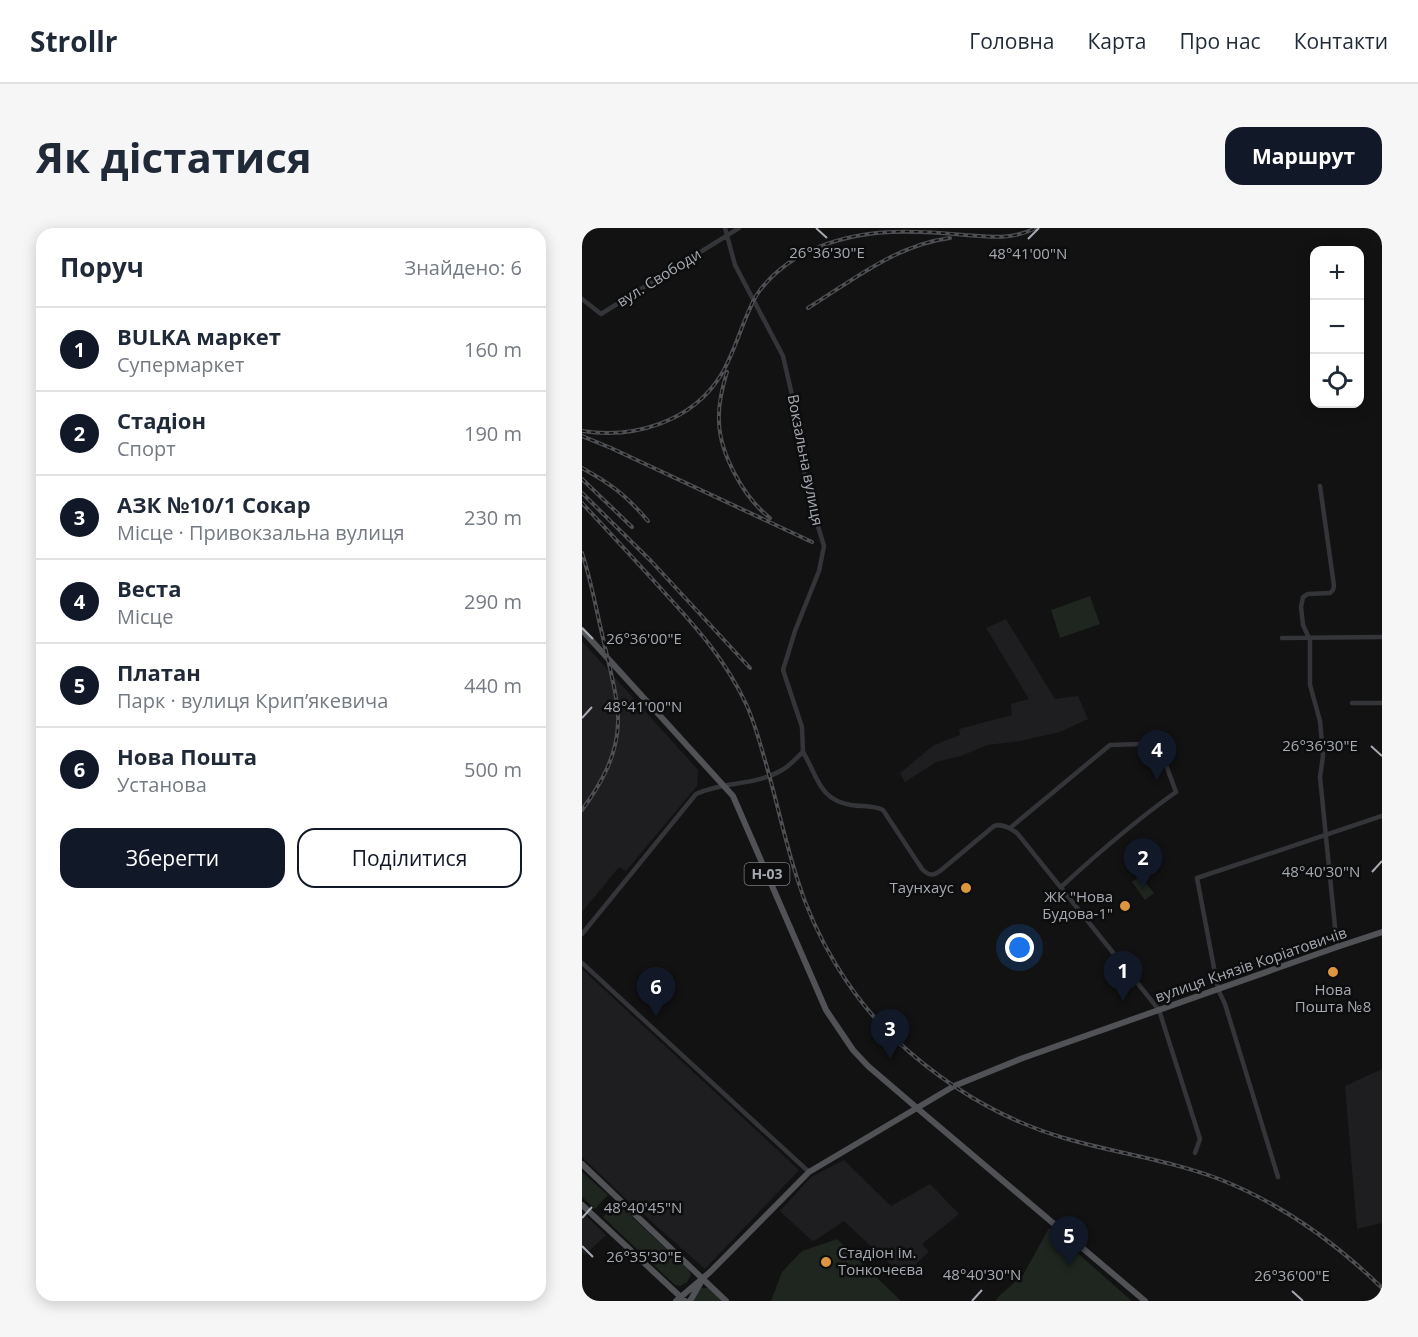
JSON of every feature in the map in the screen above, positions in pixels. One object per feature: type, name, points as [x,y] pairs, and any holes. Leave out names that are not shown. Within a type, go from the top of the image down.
[{"type":"main road","name":"Н-03","points":[[582,630],[733,796],[826,1010],[853,1050],[868,1066],[1145,1301]]},
{"type":"main road","name":"вулиця Князів Коріатовичів","points":[[680,1300],[809,1172],[954,1086],[1023,1058],[1382,932]]},
{"type":"main road","points":[[582,1164],[726,1301]]},
{"type":"main road","points":[[582,1205],[680,1300]]},
{"type":"main road","name":"вулиця Князів Коріатовичів","points":[[690,1301],[703,1279]]},
{"type":"street","name":"Вокзальна вулиця","points":[[725,228],[735,265],[783,356],[800,430],[801,457],[810,500],[824,546],[819,571],[795,631],[783,670],[802,727],[803,752]]},
{"type":"street","name":"вул. Свободи","points":[[582,299],[601,314],[739,228]]},
{"type":"street","points":[[1320,486],[1334,585],[1330,593],[1305,595],[1301,610],[1302,623],[1310,638],[1310,685],[1318,709],[1321,729],[1323,756],[1320,777],[1337,947]]},
{"type":"street","points":[[1282,638],[1382,637]]},
{"type":"street","points":[[1352,703],[1382,703]]},
{"type":"street","points":[[1010,828],[1110,745],[1142,744],[1159,752],[1176,792],[1097,853],[1061,887]]},
{"type":"street","points":[[582,934],[696,794],[776,774],[784,770],[803,752],[828,797],[841,804],[877,807],[883,810],[928,875],[940,872],[994,826],[1010,828],[1017,834],[1159,1010],[1200,1139],[1195,1153]]},
{"type":"street","points":[[1278,1177],[1225,1004],[1218,989],[1197,878],[1382,816]]},
{"type":"street","points":[[582,963],[809,1172]]},
{"type":"shaded area","points":[[1090,596],[1100,624],[1060,638],[1051,610]]},
{"type":"shaded area","points":[[1006,619],[1055,699],[1078,696],[1088,719],[1060,732],[988,745],[961,756],[936,762],[905,782],[900,773],[934,745],[960,735],[959,729],[1012,715],[1011,704],[1029,699],[986,628]]},
{"type":"shaded area","points":[[582,641],[698,770],[697,786],[626,871],[619,867],[582,912]]},
{"type":"shaded area","points":[[1140,876],[1154,893],[1145,900],[1132,882]]},
{"type":"shaded area","points":[[582,969],[799,1170],[705,1269],[582,1157]]},
{"type":"shaded area","points":[[1382,1069],[1382,1223],[1357,1229],[1345,1086]]},
{"type":"shaded area","points":[[844,1160],[891,1206],[930,1184],[959,1214],[922,1244],[929,1252],[903,1276],[844,1221],[812,1241],[780,1211],[811,1177]]},
{"type":"shaded area","points":[[582,1172],[608,1195],[595,1209],[582,1197]]},
{"type":"shaded area","points":[[617,1203],[689,1270],[691,1275],[687,1282],[680,1286],[675,1285],[603,1217]]},
{"type":"shaded area","points":[[582,1212],[606,1235],[585,1255],[582,1252]]},
{"type":"shaded area","points":[[1049,1228],[1132,1301],[996,1301],[1023,1275]]},
{"type":"shaded area","name":"Стадіон ім. Тонкочеєва","points":[[837,1239],[901,1301],[771,1301],[782,1272],[802,1251]]},
{"type":"shaded area","points":[[709,1288],[722,1301],[693,1301],[696,1291]]},
{"type":"railway","points":[[582,431],[602,433],[641,429],[660,424],[694,405],[721,375],[760,290],[787,264],[819,247],[859,235],[879,233],[920,232],[1001,237],[1036,228]]},
{"type":"railway","points":[[808,308],[858,275],[893,256],[911,248],[950,238]]},
{"type":"railway","points":[[727,372],[719,409],[720,434],[724,448],[743,487],[751,499],[770,518]]},
{"type":"railway","points":[[582,436],[812,542]]},
{"type":"railway","points":[[582,468],[618,491],[648,521]]},
{"type":"railway","points":[[582,479],[632,527]]},
{"type":"railway","points":[[582,493],[651,561],[750,668]]},
{"type":"railway","points":[[582,503],[710,645],[739,689],[754,724],[792,863],[814,922],[824,944],[849,985],[895,1039],[953,1085],[1017,1121],[1064,1138],[1200,1172],[1264,1200],[1306,1225],[1382,1288]]},
{"type":"railway","points":[[582,553],[613,680],[618,723],[615,747],[607,769],[582,810]]},
{"type":"place","name":"Веста","points":[[1157,780]]},
{"type":"place","name":"Таунхаус","points":[[966,888]]},
{"type":"place","name":"Стадіон","points":[[1143,888]]},
{"type":"place","name":"ЖК \"Нова Будова-1\"","points":[[1125,906]]},
{"type":"place","name":"Нова Пошта №8","points":[[1333,972]]},
{"type":"place","name":"BULKA маркет","points":[[1123,1001]]},
{"type":"place","name":"Нова Пошта","points":[[656,1017]]},
{"type":"place","name":"АЗК №10/1 Сокар","points":[[890,1059]]},
{"type":"place","name":"Стадіон ім. Тонкочеєва","points":[[826,1262]]},
{"type":"place","name":"Платан","points":[[1069,1266]]}]
